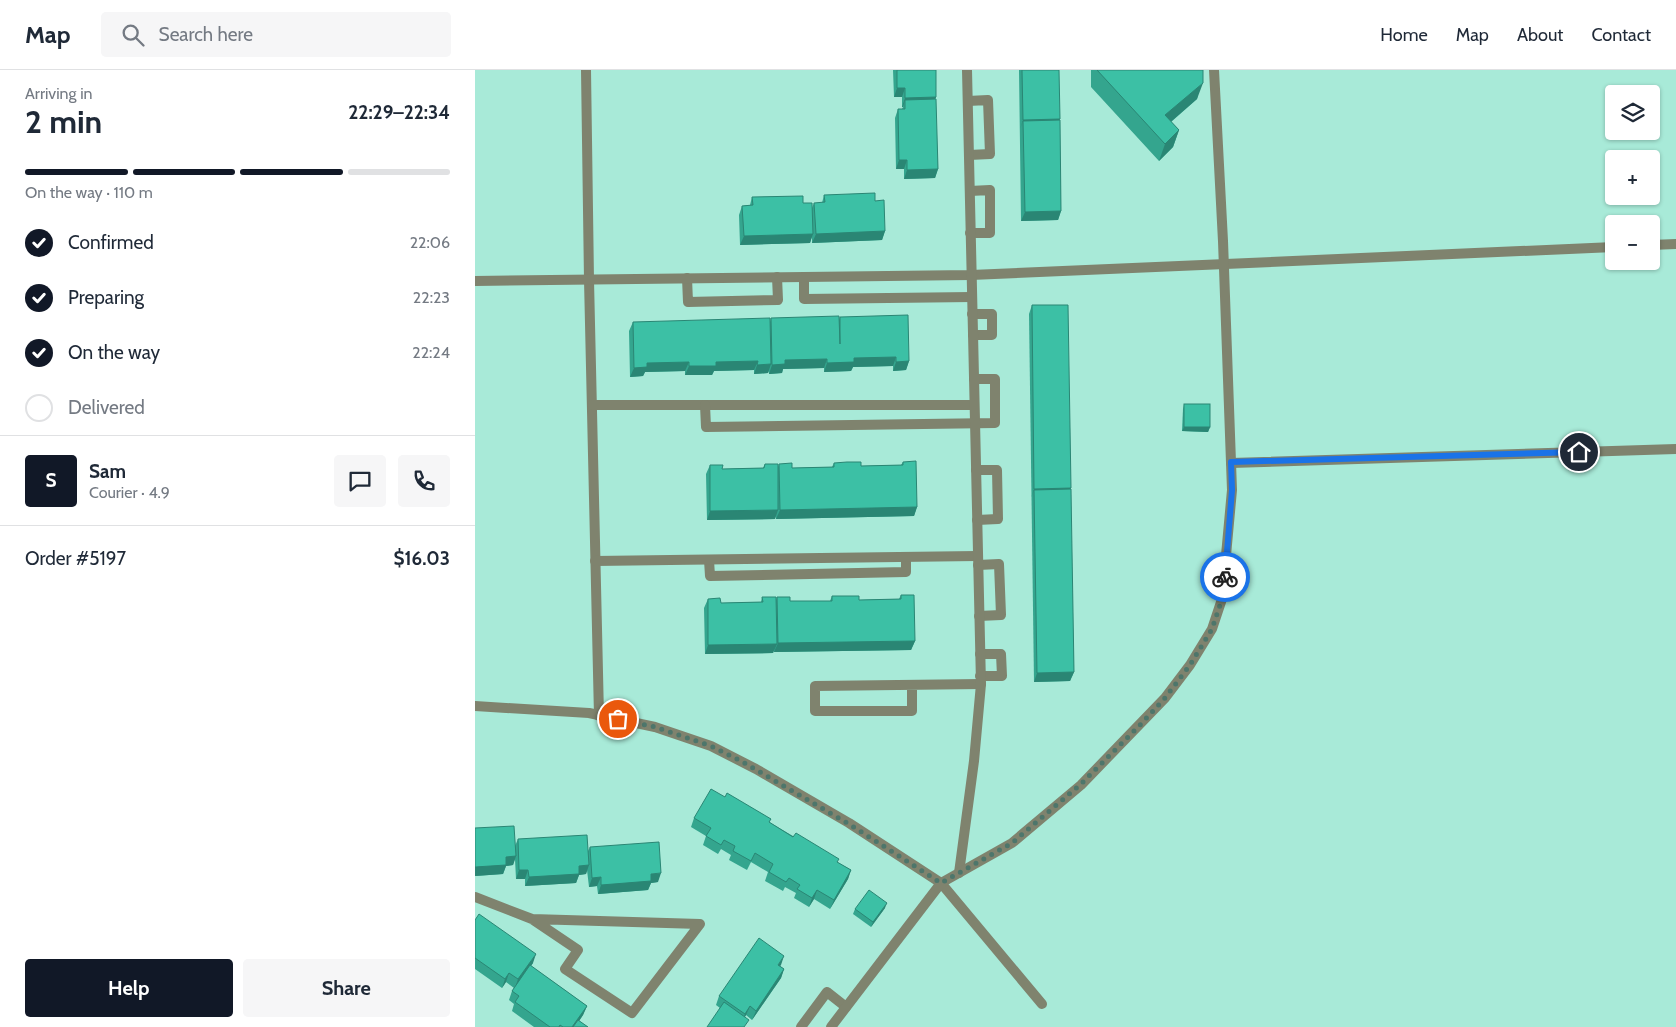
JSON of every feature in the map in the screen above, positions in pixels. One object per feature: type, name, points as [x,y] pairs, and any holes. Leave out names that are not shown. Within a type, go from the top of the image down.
[{"type":"street","points":[[585,70],[599,716]]},
{"type":"street","points":[[959,873],[974,761],[981,680],[967,70]]},
{"type":"street","points":[[831,1027],[941,883],[1012,843],[1081,784],[1165,698],[1190,665],[1212,629],[1222,599],[1232,490],[1224,264],[1214,70]]},
{"type":"street","points":[[968,101],[988,100],[990,154],[969,155]]},
{"type":"street","points":[[970,191],[990,190],[990,233],[971,233]]},
{"type":"street","points":[[1660,245],[1676,244]]},
{"type":"street","points":[[475,282],[971,275],[1605,247]]},
{"type":"street","points":[[687,278],[688,302],[778,300],[777,277]]},
{"type":"street","points":[[804,277],[804,299],[972,296]]},
{"type":"street","points":[[972,314],[992,314],[993,335],[973,336]]},
{"type":"street","points":[[705,405],[706,428],[995,423],[995,379],[973,379]]},
{"type":"street","points":[[592,405],[974,405]]},
{"type":"street","points":[[1231,462],[1676,449]]},
{"type":"street","points":[[976,470],[997,470],[998,519],[977,520]]},
{"type":"street","points":[[595,561],[906,557],[999,564],[1001,615],[979,616]]},
{"type":"street","points":[[709,560],[710,576],[719,576],[906,572],[906,557]]},
{"type":"street","points":[[912,685],[912,711],[815,712],[815,686],[912,685],[981,680],[1002,676],[1001,654],[980,654]]},
{"type":"street","points":[[475,706],[589,713],[655,727],[711,746],[757,769],[841,818],[941,883],[1042,1004]]},
{"type":"street","points":[[475,897],[532,919],[579,950],[565,969],[632,1013],[699,924],[532,919]]},
{"type":"street","points":[[801,1027],[827,992],[846,1007]]},
{"type":"building","points":[[897,70],[936,70],[936,97],[905,98],[905,88],[897,88]]},
{"type":"building","points":[[1022,70],[1059,70],[1060,119],[1023,120]]},
{"type":"building","points":[[1097,70],[1203,70],[1203,83],[1165,115],[1179,130],[1165,144]]},
{"type":"building","points":[[936,99],[938,169],[907,170],[907,160],[899,160],[898,109],[905,109],[905,100]]},
{"type":"building","points":[[1060,120],[1061,211],[1025,212],[1023,121]]},
{"type":"building","points":[[875,193],[875,201],[884,200],[885,231],[816,234],[814,203],[825,202],[824,195]]},
{"type":"building","points":[[803,196],[803,203],[812,203],[813,234],[744,236],[742,206],[753,205],[752,197]]},
{"type":"building","points":[[1032,305],[1068,305],[1071,488],[1034,489]]},
{"type":"building","points":[[908,315],[909,361],[896,362],[896,357],[854,358],[854,362],[827,363],[827,359],[785,360],[785,364],[772,365],[771,318],[839,316],[840,344],[840,317]]},
{"type":"building","points":[[770,318],[771,364],[757,365],[758,361],[716,362],[716,366],[689,366],[689,362],[647,363],[647,367],[634,368],[633,322]]},
{"type":"building","points":[[1184,404],[1210,404],[1210,427],[1184,427]]},
{"type":"building","points":[[916,461],[917,507],[780,510],[779,464],[792,463],[792,468],[834,467],[834,463],[847,462],[861,462],[861,466],[903,465],[903,462]]},
{"type":"building","points":[[765,464],[778,464],[778,510],[710,511],[710,465],[723,465],[722,469],[764,468]]},
{"type":"building","points":[[1071,489],[1074,672],[1037,673],[1034,490]]},
{"type":"building","points":[[901,595],[914,595],[915,641],[778,643],[777,597],[790,597],[790,601],[832,601],[832,596],[859,596],[859,600],[901,599]]},
{"type":"building","points":[[762,597],[776,597],[777,644],[708,645],[708,599],[720,598],[721,603],[763,602]]},
{"type":"building","points":[[711,789],[725,797],[727,793],[771,819],[769,822],[793,837],[796,833],[839,859],[837,862],[851,870],[834,900],[817,890],[812,898],[797,889],[800,885],[789,878],[786,882],[769,872],[773,864],[755,853],[751,861],[733,851],[735,846],[724,840],[721,845],[706,836],[711,828],[694,818]]},
{"type":"building","points":[[514,826],[516,856],[506,857],[506,865],[475,867],[475,828]]},
{"type":"building","points":[[587,835],[589,865],[579,866],[579,874],[529,877],[528,870],[519,870],[518,839]]},
{"type":"building","points":[[659,842],[661,873],[651,874],[651,881],[601,885],[601,877],[592,878],[590,847]]},
{"type":"building","points":[[869,890],[887,903],[873,922],[855,909]]},
{"type":"building","points":[[479,914],[536,954],[518,979],[509,973],[505,979],[475,958],[475,920]]},
{"type":"building","points":[[759,938],[784,956],[778,965],[784,969],[756,1011],[750,1006],[745,1014],[719,996]]},
{"type":"building","points":[[530,965],[587,1006],[572,1027],[560,1025],[559,1027],[550,1027],[515,1002],[519,996],[512,991]]},
{"type":"building","points":[[724,1002],[749,1020],[744,1027],[707,1027]]},
{"type":"building","points":[[578,1020],[588,1027],[573,1027]]},
{"type":"way so far","points":[[618,719],[655,727],[711,746],[757,769],[849,824],[941,883],[1012,843],[1081,784],[1140,725],[1165,698],[1190,665],[1212,629],[1222,599],[1225,577]]},
{"type":"route","points":[[1225,577],[1232,490],[1231,462],[1579,452]]}]
